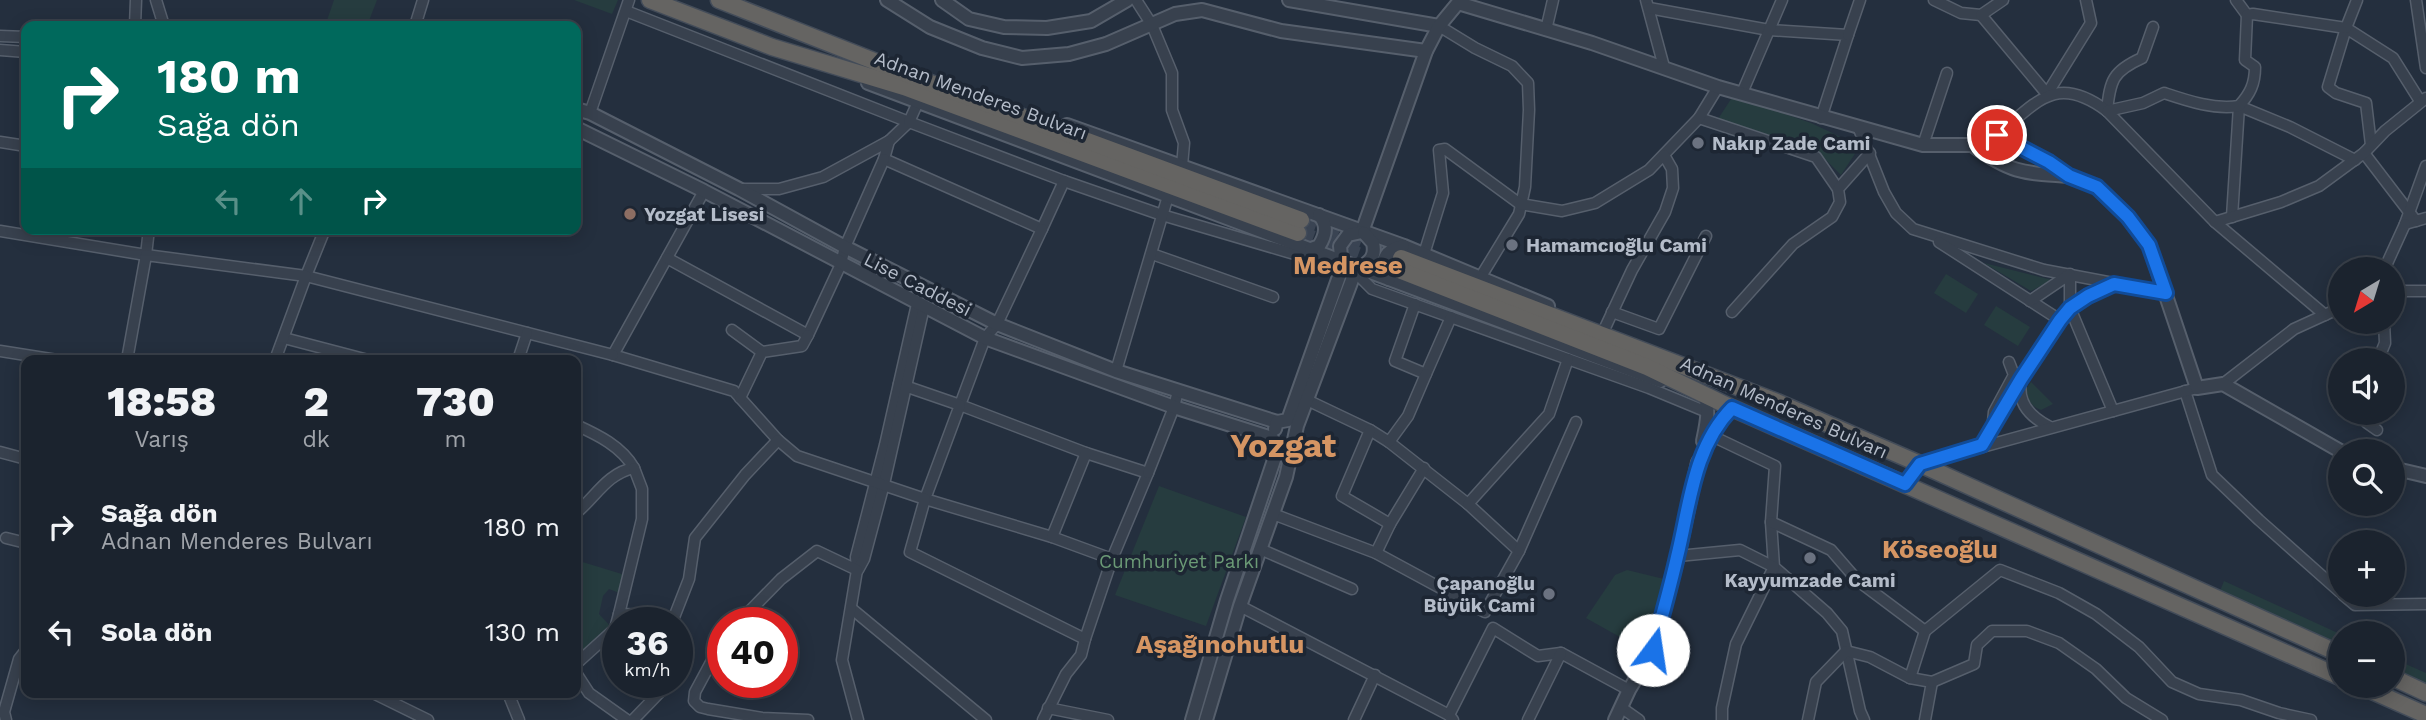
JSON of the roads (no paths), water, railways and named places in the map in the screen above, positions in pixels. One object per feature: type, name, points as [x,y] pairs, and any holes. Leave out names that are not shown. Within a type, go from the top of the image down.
[{"type":"highway","name":"Adnan Menderes Bulvarı","points":[[650,0],[772,47],[904,88],[1299,227],[719,0]]},
{"type":"highway","name":"Adnan Menderes Bulvarı","points":[[1398,263],[1647,367],[1704,396],[2328,672]]},
{"type":"highway","name":"Adnan Menderes Bulvarı","points":[[1398,263],[1777,402],[2328,649]]},
{"type":"highway","points":[[2405,683],[2426,693]]},
{"type":"highway","points":[[2388,698],[2426,715]]},
{"type":"street","points":[[135,21],[136,0]]},
{"type":"street","points":[[156,0],[162,21]]},
{"type":"street","points":[[417,21],[423,0]]},
{"type":"street","points":[[590,113],[629,0]]},
{"type":"street","points":[[887,0],[930,27],[982,48],[1022,58],[1069,54],[1106,44],[1175,14],[1202,10],[1281,30],[1426,51]]},
{"type":"street","points":[[942,0],[969,19],[1004,27],[1047,28],[1091,22],[1127,0]]},
{"type":"street","points":[[1136,0],[1152,24],[1172,73],[1172,110],[1184,143],[1182,166]]},
{"type":"street","points":[[1289,0],[1439,26],[1512,66],[1528,83],[1530,110],[1525,187],[1519,214],[1480,278]]},
{"type":"street","points":[[1546,30],[1553,0]]},
{"type":"street","points":[[1742,93],[1782,0]]},
{"type":"street","points":[[1821,118],[1860,0]]},
{"type":"street","points":[[1934,0],[1961,13],[1981,15],[2003,0]]},
{"type":"street","points":[[2232,217],[2239,106],[2253,86],[2255,75],[2255,67],[2245,60],[2247,15],[2236,0]]},
{"type":"street","points":[[2357,0],[2328,87],[2336,93],[2366,103],[2368,149],[2410,212],[2421,220]]},
{"type":"street","points":[[2416,0],[2426,68]]},
{"type":"street","points":[[1362,232],[1426,51],[1439,26],[1458,1],[1718,87],[1859,129],[1923,145],[1972,145],[1997,135],[2047,94],[2091,23],[2087,1]]},
{"type":"street","points":[[1664,68],[1648,4],[1769,30],[1848,36]]},
{"type":"street","points":[[745,10],[1319,215],[1362,232],[1398,263]]},
{"type":"street","points":[[626,11],[1064,181],[1162,215],[1342,264]]},
{"type":"street","points":[[2215,222],[2281,202],[2319,186],[2355,160],[2423,100],[2393,58],[2346,28],[2253,13],[2247,15]]},
{"type":"street","points":[[1981,15],[2047,94]]},
{"type":"street","points":[[2107,111],[2111,82],[2118,71],[2142,58],[2153,27]]},
{"type":"street","points":[[0,36],[21,37]]},
{"type":"street","points":[[772,47],[1358,270],[1398,263],[1424,254],[1777,402]]},
{"type":"street","points":[[0,50],[21,52]]},
{"type":"street","points":[[1923,145],[1947,73]]},
{"type":"street","points":[[1424,254],[1443,193],[1439,150],[1445,149],[1520,204],[1562,211],[1595,204],[1648,170],[1664,155],[1699,118],[1718,87]]},
{"type":"street","points":[[2047,94],[2068,91],[2098,104],[2107,111],[2215,222],[2325,315]]},
{"type":"street","points":[[2107,111],[2143,103],[2164,93],[2183,100],[2223,108],[2239,106],[2290,127],[2355,160]]},
{"type":"street","points":[[739,188],[779,189],[823,177],[889,141],[909,122],[918,102]]},
{"type":"street","name":"Lise Caddesi","points":[[581,110],[739,188],[845,247],[997,324],[1116,371],[1288,423]]},
{"type":"street","points":[[1699,118],[1816,158],[1838,189],[1840,202],[1832,217],[1793,244],[1732,312]]},
{"type":"street","points":[[1859,129],[1884,192],[1896,213],[1913,229],[2044,270],[2166,293]]},
{"type":"street","name":"Lise Caddesi","points":[[581,130],[704,191],[985,338],[1174,407],[1272,438]]},
{"type":"street","points":[[1997,135],[2049,162],[2069,176],[2097,187],[2128,217],[2149,245],[2166,293],[2212,475],[2328,582]]},
{"type":"street","points":[[732,330],[762,352],[802,346],[841,264],[845,247],[884,159],[889,141]]},
{"type":"street","points":[[0,142],[21,145]]},
{"type":"street","points":[[1972,145],[1998,164],[2026,174],[2069,176]]},
{"type":"street","points":[[1838,189],[1870,153]]},
{"type":"street","points":[[1604,330],[1632,270],[1665,212],[1673,188],[1672,169],[1664,155]]},
{"type":"street","points":[[884,159],[1042,229]]},
{"type":"street","points":[[2390,257],[2405,225],[2426,166]]},
{"type":"street","points":[[1064,181],[997,324],[985,338],[925,499],[910,552],[1085,639]]},
{"type":"street","points":[[613,355],[704,191]]},
{"type":"street","points":[[1116,371],[1168,196]]},
{"type":"street","points":[[1311,250],[1319,246],[1326,233],[1325,222],[1319,215]]},
{"type":"street","points":[[2405,225],[2421,220]]},
{"type":"street","points":[[0,231],[21,234]]},
{"type":"street","points":[[1192,720],[1227,600],[1282,456],[1288,423],[1342,264],[1342,240],[1348,235],[1362,232]]},
{"type":"street","points":[[1206,720],[1240,606],[1286,477],[1282,456],[1272,438],[1307,400],[1358,270],[1373,257],[1373,243],[1362,232]]},
{"type":"street","points":[[1927,234],[2060,320]]},
{"type":"street","points":[[24,235],[146,255],[306,276],[613,355],[734,391],[778,440],[797,456],[925,499],[1052,537],[1112,559]]},
{"type":"street","points":[[128,355],[148,235]]},
{"type":"street","points":[[277,355],[323,235]]},
{"type":"street","points":[[1612,312],[1659,329],[1706,236]]},
{"type":"street","points":[[1152,254],[1273,297]]},
{"type":"street","points":[[667,258],[808,335]]},
{"type":"street","points":[[1358,270],[1372,289],[1707,412]]},
{"type":"street","points":[[2030,301],[2070,274]]},
{"type":"street","points":[[2070,274],[2070,308],[2113,411]]},
{"type":"street","points":[[1982,445],[2060,320],[2070,308],[2088,296],[2114,284]]},
{"type":"street","points":[[2405,291],[2426,291]]},
{"type":"street","points":[[1415,304],[1395,361],[1426,374]]},
{"type":"street","points":[[858,720],[842,660],[858,570],[864,559],[920,305]]},
{"type":"street","points":[[1905,484],[1920,464],[2050,427],[2223,384],[2294,329],[2328,314]]},
{"type":"street","points":[[1389,442],[1408,416],[1451,317]]},
{"type":"street","points":[[520,355],[527,333]]},
{"type":"street","points":[[284,338],[349,355]]},
{"type":"street","points":[[0,351],[25,355]]},
{"type":"street","points":[[740,398],[762,352]]},
{"type":"street","points":[[1468,504],[1549,414],[1568,359]]},
{"type":"street","points":[[1993,426],[1994,412],[2014,375],[2009,362]]},
{"type":"street","points":[[2021,379],[2021,399],[2028,412],[2036,420],[2050,427]]},
{"type":"street","points":[[2223,384],[2328,444]]},
{"type":"street","points":[[902,385],[1148,473]]},
{"type":"street","points":[[1043,720],[1066,674],[1081,655],[1112,559],[1174,407],[1178,391]]},
{"type":"street","points":[[1615,720],[1653,650],[1697,469],[1707,412],[1704,396]]},
{"type":"street","points":[[1307,400],[1389,442],[1468,504],[1518,551]]},
{"type":"street","points":[[1697,469],[1710,435],[1732,408]]},
{"type":"street","points":[[1485,612],[1518,551],[1576,422]]},
{"type":"street","points":[[2370,425],[2377,430]]},
{"type":"street","points":[[581,427],[598,435],[628,458],[642,489],[642,519],[621,607]]},
{"type":"street","points":[[1370,430],[1342,496],[1390,524]]},
{"type":"street","points":[[1710,435],[1774,466],[1771,522],[1774,567],[1736,644],[1722,708],[1722,720]]},
{"type":"street","points":[[678,607],[689,579],[695,538],[745,475],[778,440]]},
{"type":"street","points":[[0,452],[21,458]]},
{"type":"street","points":[[1052,537],[1086,453]]},
{"type":"street","points":[[581,507],[598,488],[634,468]]},
{"type":"street","points":[[1376,553],[1424,468]]},
{"type":"street","points":[[2405,471],[2426,476]]},
{"type":"street","points":[[1273,514],[1376,553],[1485,612],[1493,628],[1538,656],[1561,653],[1629,690]]},
{"type":"street","points":[[1771,522],[1830,550],[1857,580],[1925,631]]},
{"type":"street","points":[[2,539],[21,542]]},
{"type":"street","points":[[1260,549],[1352,589]]},
{"type":"street","points":[[1678,556],[1740,550],[1774,567],[1827,612],[1842,631],[1864,720]]},
{"type":"street","points":[[754,607],[781,579],[817,551],[858,570]]},
{"type":"street","points":[[1910,678],[1925,631],[2000,570],[2059,593],[2096,614],[2139,647],[2172,682],[2199,694],[2241,700],[2278,713],[2311,720]]},
{"type":"street","points":[[2405,605],[2426,604]]},
{"type":"street","points":[[1240,606],[1451,717],[1493,628]]},
{"type":"street","points":[[852,609],[986,720]]},
{"type":"street","points":[[1846,651],[1870,657],[1910,678],[1932,681],[1974,664],[1978,645],[1992,631],[2027,631],[2059,643],[2096,669],[2126,698],[2162,720]]},
{"type":"street","points":[[581,660],[602,641]]},
{"type":"street","points":[[1808,720],[1816,682],[1846,651]]},
{"type":"street","points":[[1528,720],[1561,653]]},
{"type":"street","points":[[6,720],[4,712],[21,656]]},
{"type":"street","points":[[707,670],[695,692],[694,702],[708,709],[762,718],[808,720]]},
{"type":"street","points":[[1354,720],[1375,676]]},
{"type":"street","points":[[581,680],[589,692],[627,720]]},
{"type":"street","points":[[1924,720],[1932,681]]},
{"type":"street","points":[[383,698],[428,720]]},
{"type":"street","points":[[510,698],[519,720]]},
{"type":"street","points":[[633,720],[654,698]]},
{"type":"street","points":[[1048,708],[1108,720]]},
{"type":"street","points":[[1622,708],[1639,720]]},
{"type":"tunnel","points":[[1301,220],[1401,258]]},
{"type":"tunnel","points":[[1298,233],[1399,270]]},
{"type":"place","name":"Nakıp Zade Cami","points":[[1698,143]]},
{"type":"place","name":"Yozgat Lisesi","points":[[630,214]]},
{"type":"place","name":"Hamamcıoğlu Cami","points":[[1512,245]]},
{"type":"place","name":"Kayyumzade Cami","points":[[1810,558]]},
{"type":"place","name":"Çapanoğlu Büyük Cami","points":[[1549,594]]},
{"type":"district","name":"Medrese","points":[[1348,265]]},
{"type":"district","name":"Yozgat","points":[[1283,445]]},
{"type":"district","name":"Köseoğlu","points":[[1940,549]]},
{"type":"district","name":"Aşağınohutlu","points":[[1220,644]]},
{"type":"park label","name":"Cumhuriyet Parkı","points":[[1179,561]]}]
